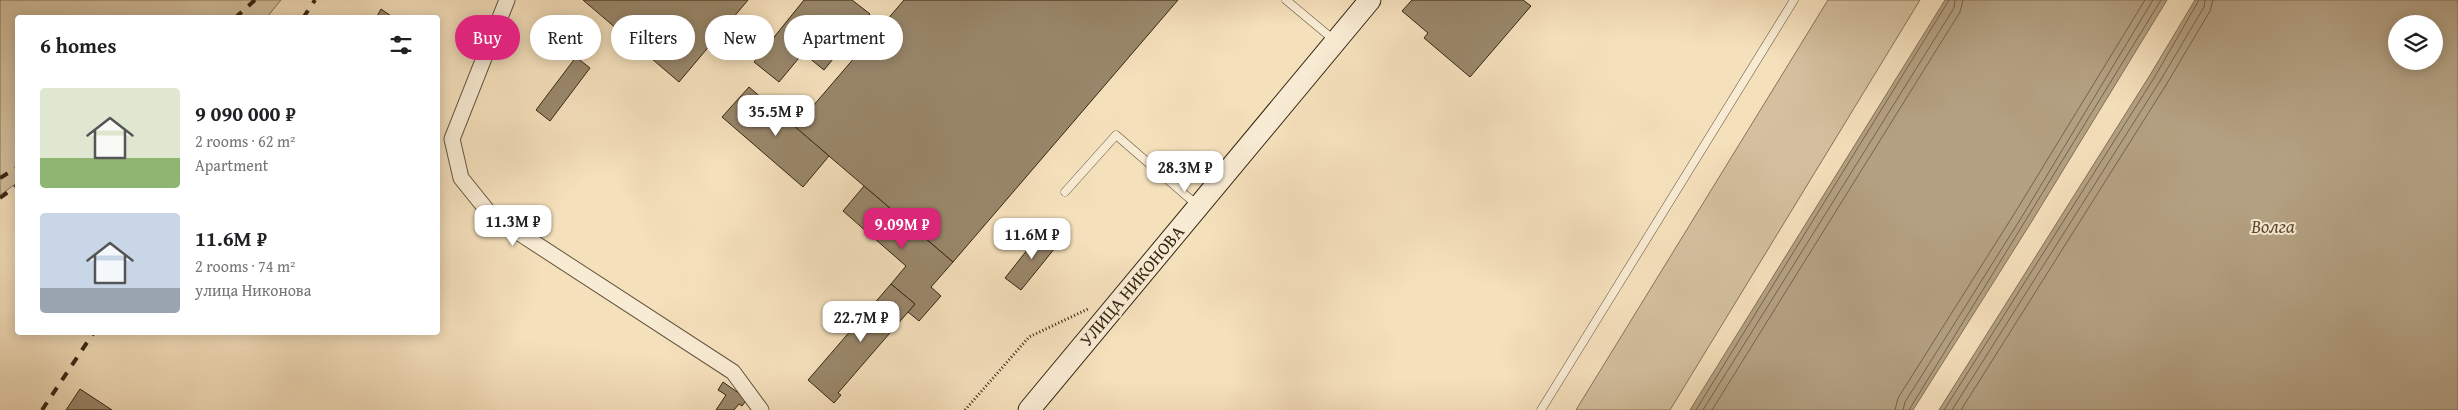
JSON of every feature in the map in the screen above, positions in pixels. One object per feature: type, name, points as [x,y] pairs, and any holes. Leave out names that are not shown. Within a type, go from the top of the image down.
[{"type":"main road","name":"УЛИЦА НИКОНОВА","points":[[1029,410],[1370,0]]},
{"type":"street","points":[[507,0],[452,139],[462,178],[490,214],[733,372],[761,410]]},
{"type":"lane","points":[[1286,0],[1336,41]]},
{"type":"lane","points":[[1541,410],[1794,0]]},
{"type":"lane","points":[[1065,192],[1116,135],[1198,206]]},
{"type":"path","points":[[965,410],[1029,337],[1095,306]]},
{"type":"shaded area","points":[[0,0],[281,0],[269,15],[15,15],[15,184],[0,195]]},
{"type":"shaded area","points":[[1828,0],[1920,0],[1670,410],[1576,410]]},
{"type":"water","points":[[1945,0],[2167,0],[2032,221],[1913,410],[1690,410]]},
{"type":"water","name":"Волга","points":[[2195,0],[2458,0],[2458,410],[1939,410],[2150,75]]},
{"type":"building","points":[[583,0],[748,0],[735,15],[705,15],[705,51],[679,82],[653,60],[695,60],[695,15],[611,15],[611,24]]},
{"type":"building","points":[[804,0],[852,0],[870,14],[869,15],[792,15]]},
{"type":"building","points":[[904,0],[1178,0],[953,262],[795,127],[853,60],[903,60],[903,15],[891,15]]},
{"type":"building","points":[[1412,0],[1523,0],[1531,6],[1470,77],[1424,38],[1428,33],[1402,11]]},
{"type":"building","points":[[381,9],[390,15],[378,15]]},
{"type":"building","points":[[784,25],[784,60],[797,60],[779,82],[754,62],[756,60],[774,60],[774,37]]},
{"type":"building","points":[[574,60],[580,60],[590,68],[550,121],[536,110]]},
{"type":"building","points":[[812,60],[832,60],[824,70]]},
{"type":"building","points":[[749,87],[829,156],[803,187],[722,117]]},
{"type":"building","points":[[864,186],[953,262],[931,287],[941,296],[919,321],[908,312],[915,304],[891,284],[906,266],[843,211]]},
{"type":"building","points":[[1043,230],[1059,243],[1021,290],[1005,278]]},
{"type":"building","points":[[891,284],[915,304],[838,393],[841,395],[834,403],[808,380]]},
{"type":"building","points":[[723,382],[747,399],[742,406],[739,404],[734,410],[716,410],[726,395],[718,390]]},
{"type":"building","points":[[80,389],[112,410],[66,410]]},
{"type":"railway","points":[[238,15],[255,0]]},
{"type":"railway","points":[[305,15],[315,0]]},
{"type":"railway","points":[[0,178],[15,169]]},
{"type":"railway","points":[[0,198],[15,187]]},
{"type":"railway","points":[[42,410],[92,335]]}]
